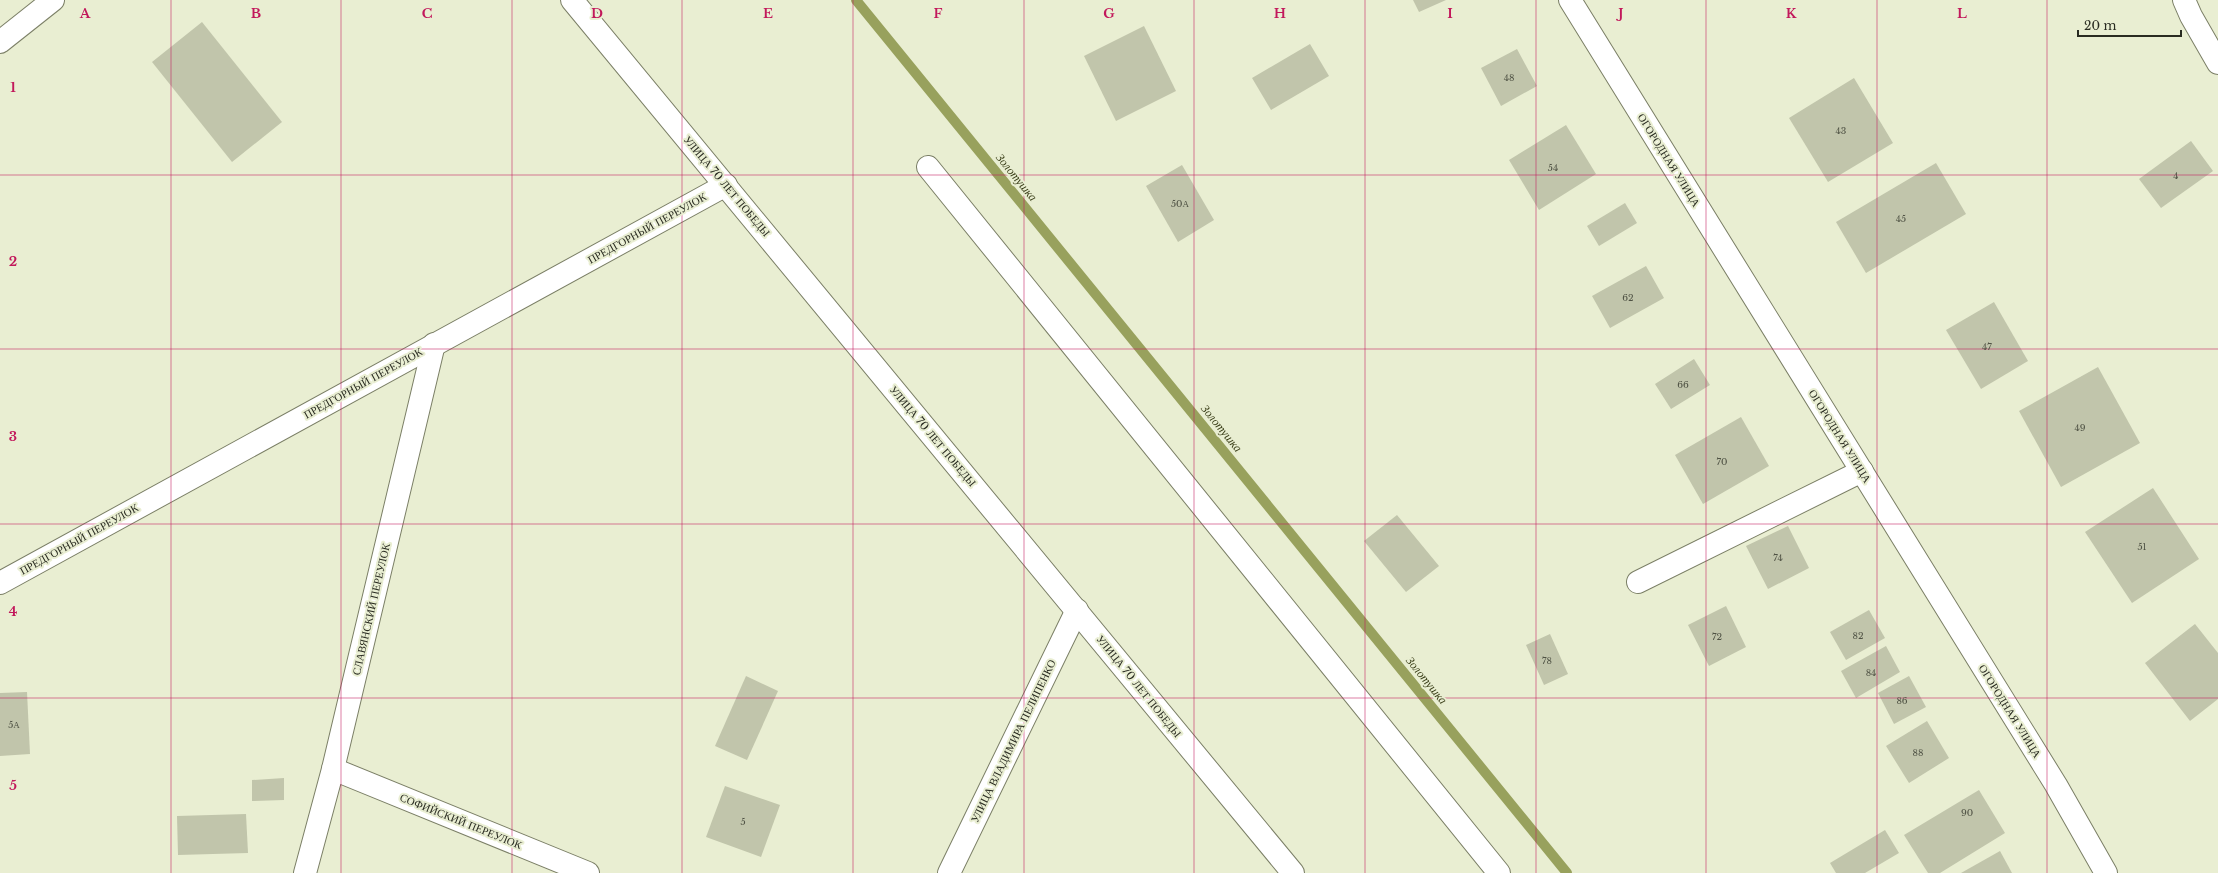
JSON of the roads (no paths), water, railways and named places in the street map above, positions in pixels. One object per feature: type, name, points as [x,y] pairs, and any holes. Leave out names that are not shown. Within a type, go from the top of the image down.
[{"type":"street","points":[[0,42],[53,0]]},
{"type":"street","name":"УЛИЦА 70 ЛЕТ ПОБЕДЫ","points":[[572,0],[1293,873]]},
{"type":"street","name":"ОГОРОДНАЯ УЛИЦА","points":[[1570,0],[2056,785],[2106,873]]},
{"type":"street","points":[[2184,0],[2218,63]]},
{"type":"street","points":[[928,167],[1499,873]]},
{"type":"street","name":"ПРЕДГОРНЫЙ ПЕРЕУЛОК","points":[[0,582],[726,185]]},
{"type":"street","name":"СЛАВЯНСКИЙ ПЕРЕУЛОК","points":[[305,873],[333,769],[434,344]]},
{"type":"street","points":[[1638,582],[1862,471]]},
{"type":"street","name":"УЛИЦА ВЛАДИМИРА ПЕЛИПЕНКО","points":[[949,873],[1077,610]]},
{"type":"street","name":"СОФИЙСКИЙ ПЕРЕУЛОК","points":[[333,769],[588,873]]},
{"type":"waterway","name":"Золотушка","points":[[856,0],[1567,873]]}]
